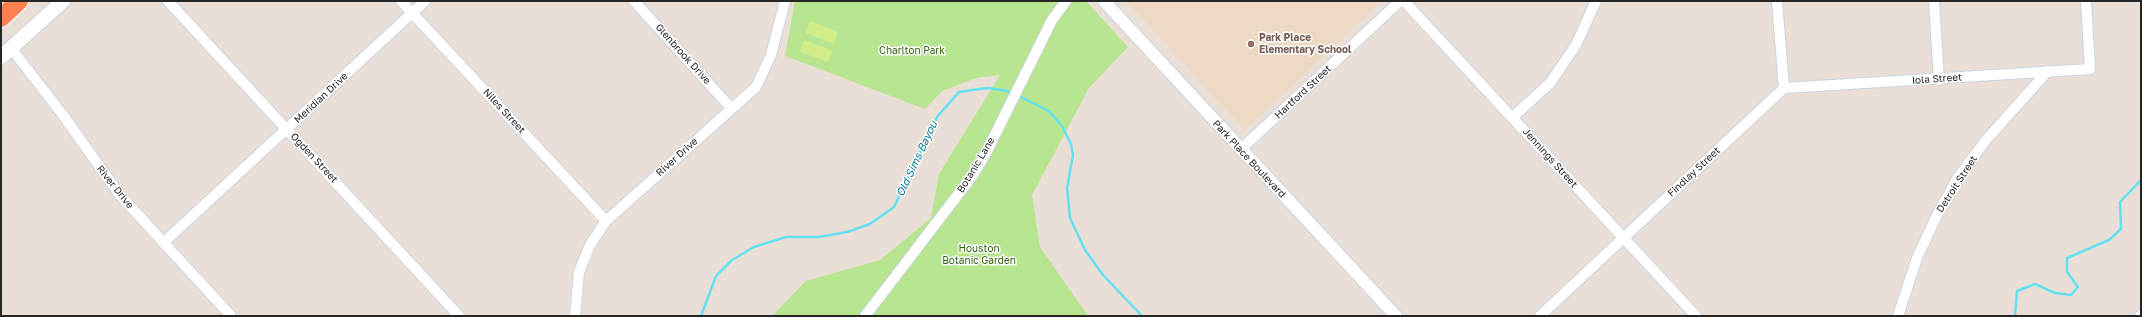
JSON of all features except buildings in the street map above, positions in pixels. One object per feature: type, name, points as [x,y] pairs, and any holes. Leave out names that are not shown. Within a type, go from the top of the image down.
[{"type":"highway","points":[[1,18],[19,1]]},
{"type":"main road","points":[[6,52],[63,1]]},
{"type":"street","name":"Ogden Street","points":[[168,1],[459,316]]},
{"type":"street","name":"Niles Street","points":[[401,1],[606,221]]},
{"type":"street","name":"Meridian Drive","points":[[163,242],[425,1]]},
{"type":"street","name":"Glenbrook Drive","points":[[634,1],[731,108]]},
{"type":"street","name":"River Drive","points":[[575,316],[579,272],[590,245],[606,221],[756,87],[771,55],[785,1]]},
{"type":"street","name":"Botanic Lane","points":[[865,316],[963,188],[987,152],[1046,33],[1066,1]]},
{"type":"street","name":"Park Place Boulevard","points":[[1104,1],[1240,150],[1396,316]]},
{"type":"street","name":"Hartford Street","points":[[1240,150],[1400,1]]},
{"type":"street","name":"Jennings Street","points":[[1404,1],[1696,316]]},
{"type":"street","points":[[1513,118],[1550,83],[1576,45],[1596,1]]},
{"type":"street","points":[[1777,1],[1784,88]]},
{"type":"street","points":[[1934,1],[1939,80]]},
{"type":"street","name":"Iola Street","points":[[1784,88],[1939,80],[2090,69],[2086,1]]},
{"type":"street","name":"River Drive","points":[[6,52],[64,115],[119,194],[231,316]]},
{"type":"street","name":"Detroit Street","points":[[1898,316],[1917,258],[1936,217],[1957,179],[1986,140],[2048,71]]},
{"type":"street","name":"Findlay Street","points":[[1540,316],[1784,88]]},
{"type":"shaded area","name":"Park Place Elementary School","points":[[1126,1],[1375,1],[1378,5],[1245,130]]},
{"type":"green space","name":"Houston Botanic Garden","points":[[795,1],[1086,1],[1128,47],[1089,88],[1032,195],[1040,247],[1088,316],[772,316],[806,281],[880,260],[931,218],[939,174],[1000,75],[976,78],[942,91],[925,109],[785,56]]},
{"type":"green space","points":[[810,21],[838,32],[834,44],[806,33]]},
{"type":"green space","points":[[804,40],[833,51],[828,62],[800,52]]},
{"type":"waterway","name":"Old Sims Bayou","points":[[701,316],[716,276],[732,260],[754,247],[786,237],[819,237],[847,232],[870,224],[894,207],[937,117],[959,92],[987,88],[1013,93]]},
{"type":"waterway","name":"Old Sims Bayou","points":[[1017,95],[1049,111],[1062,126],[1071,144],[1073,155],[1067,188],[1070,218],[1085,250],[1103,275],[1142,316]]},
{"type":"waterway","points":[[2015,316],[2017,291],[2035,284],[2055,293],[2071,295],[2078,287],[2067,272],[2067,258],[2109,240],[2121,229],[2120,202],[2141,180]]},
{"type":"place","name":"Park Place Elementary School","points":[[1251,44]]},
{"type":"park label","name":"Charlton Park","points":[[912,51]]}]
